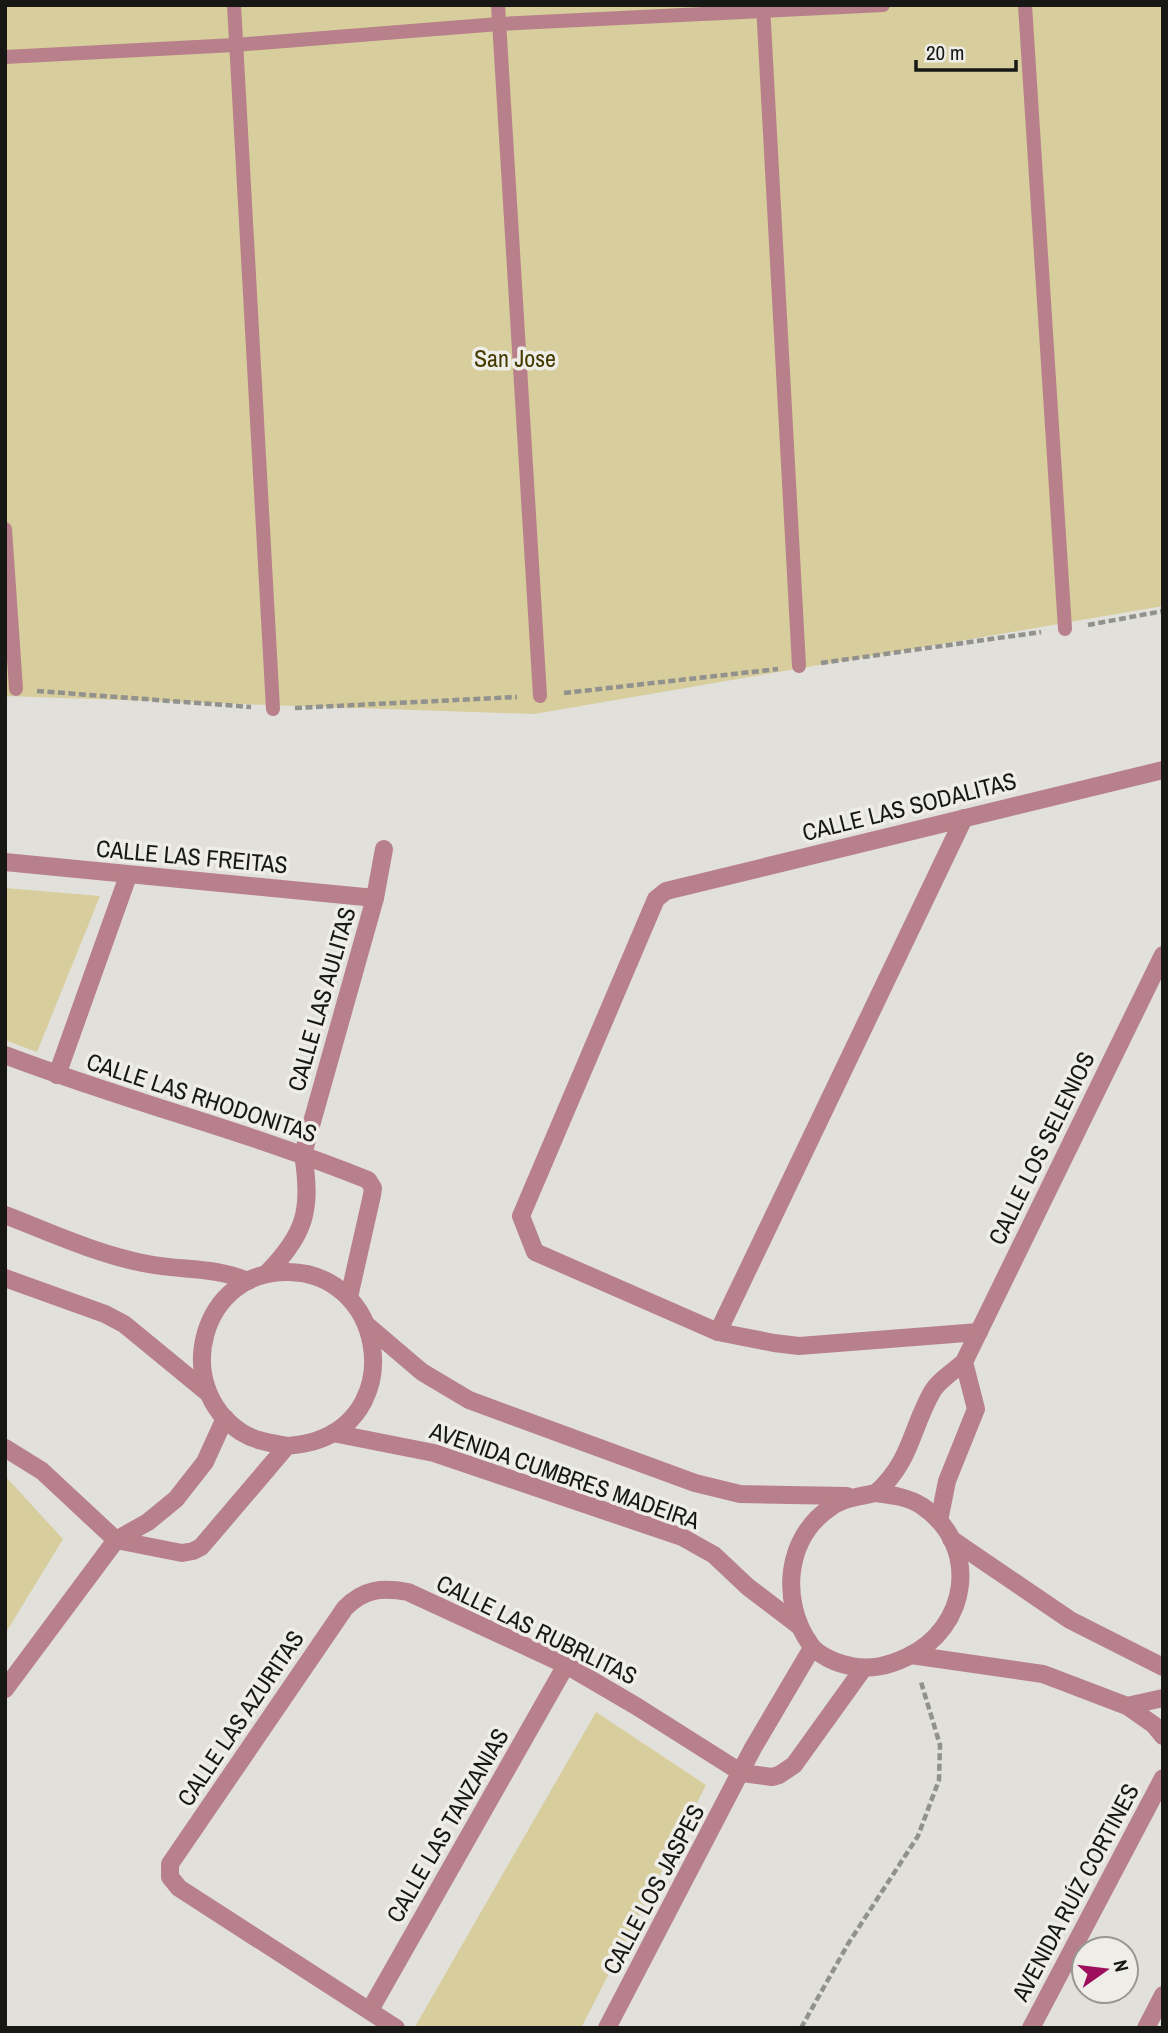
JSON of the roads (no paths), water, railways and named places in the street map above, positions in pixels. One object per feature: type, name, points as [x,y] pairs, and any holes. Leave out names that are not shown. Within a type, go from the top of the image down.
[{"type":"street","name":"CALLE LAS SODALITAS","points":[[718,1332],[535,1252],[521,1216],[656,899],[666,891],[1163,770]]},
{"type":"street","points":[[964,818],[718,1332],[799,1346],[979,1332]]},
{"type":"street","name":"CALLE LAS AULITAS","points":[[303,1154],[374,898],[384,849]]},
{"type":"street","name":"CALLE LAS FREITAS","points":[[5,862],[374,898]]},
{"type":"street","points":[[57,1075],[128,876]]},
{"type":"street","name":"CALLE LOS SELENIOS","points":[[876,1493],[892,1479],[903,1462],[933,1390],[964,1362],[1163,955]]},
{"type":"street","name":"CALLE LAS RHODONITAS","points":[[5,1055],[57,1075],[303,1154],[368,1180],[373,1188],[372,1195],[349,1297]]},
{"type":"street","points":[[266,1274],[286,1254],[299,1232],[307,1201],[308,1184],[303,1154]]},
{"type":"street","points":[[5,1216],[115,1256],[149,1265],[210,1269],[248,1281]]},
{"type":"street","points":[[5,1278],[105,1314],[124,1324],[208,1393],[225,1418],[242,1433],[264,1442],[287,1446],[318,1440],[333,1433],[356,1413],[370,1386],[374,1356],[368,1326],[349,1297],[331,1283],[310,1275],[289,1272],[266,1274],[248,1281],[230,1293],[216,1310],[206,1329],[201,1350],[202,1372],[208,1393]]},
{"type":"street","name":"AVENIDA CUMBRES MADEIRA","points":[[368,1326],[422,1372],[468,1400],[695,1483],[740,1494],[854,1497]]},
{"type":"street","points":[[939,1521],[947,1481],[976,1409],[964,1362]]},
{"type":"street","points":[[5,1689],[116,1540],[148,1522],[176,1499],[205,1462],[225,1418]]},
{"type":"street","name":"AVENIDA CUMBRES MADEIRA","points":[[333,1433],[433,1453],[682,1537],[714,1555],[748,1587],[798,1625]]},
{"type":"street","points":[[5,1448],[42,1471],[116,1540],[182,1553],[201,1547],[287,1446]]},
{"type":"street","points":[[876,1493],[900,1496],[921,1506],[939,1521],[951,1539],[959,1561],[961,1584],[956,1606],[946,1627],[931,1643],[888,1666],[863,1669],[843,1665],[812,1648],[798,1625],[791,1596],[791,1570],[799,1545],[812,1524],[831,1507],[854,1497],[876,1493]]},
{"type":"street","points":[[951,1539],[1070,1620],[1163,1667]]},
{"type":"street","name":"CALLE LAS RUBRLITAS","points":[[376,1590],[387,1588],[408,1592],[566,1665],[741,1773]]},
{"type":"street","name":"CALLE LAS AZURITAS","points":[[370,2010],[178,1888],[170,1877],[170,1864],[345,1608],[355,1598],[376,1590]]},
{"type":"street","name":"CALLE LOS JASPES","points":[[607,2028],[753,1748],[812,1648]]},
{"type":"street","points":[[911,1655],[1043,1674],[1127,1706],[1163,1736]]},
{"type":"street","name":"CALLE LAS TANZANIAS","points":[[370,2010],[566,1665]]},
{"type":"street","points":[[741,1773],[772,1777],[794,1765],[863,1669]]},
{"type":"street","points":[[1127,1706],[1163,1699]]},
{"type":"street","name":"AVENIDA RUÍZ CORTINES","points":[[1031,2028],[1163,1779]]},
{"type":"street","points":[[1146,2028],[1163,1995]]},
{"type":"street","points":[[370,2010],[396,2028]]},
{"type":"lane","points":[[233,5],[274,709]]},
{"type":"lane","points":[[498,5],[540,696]]},
{"type":"lane","points":[[5,57],[235,45],[499,24],[763,8],[883,5]]},
{"type":"lane","points":[[1026,5],[1065,629]]},
{"type":"lane","points":[[763,8],[799,666]]},
{"type":"lane","points":[[5,529],[16,689]]},
{"type":"park label","name":"San Jose","points":[[515,358]]}]
